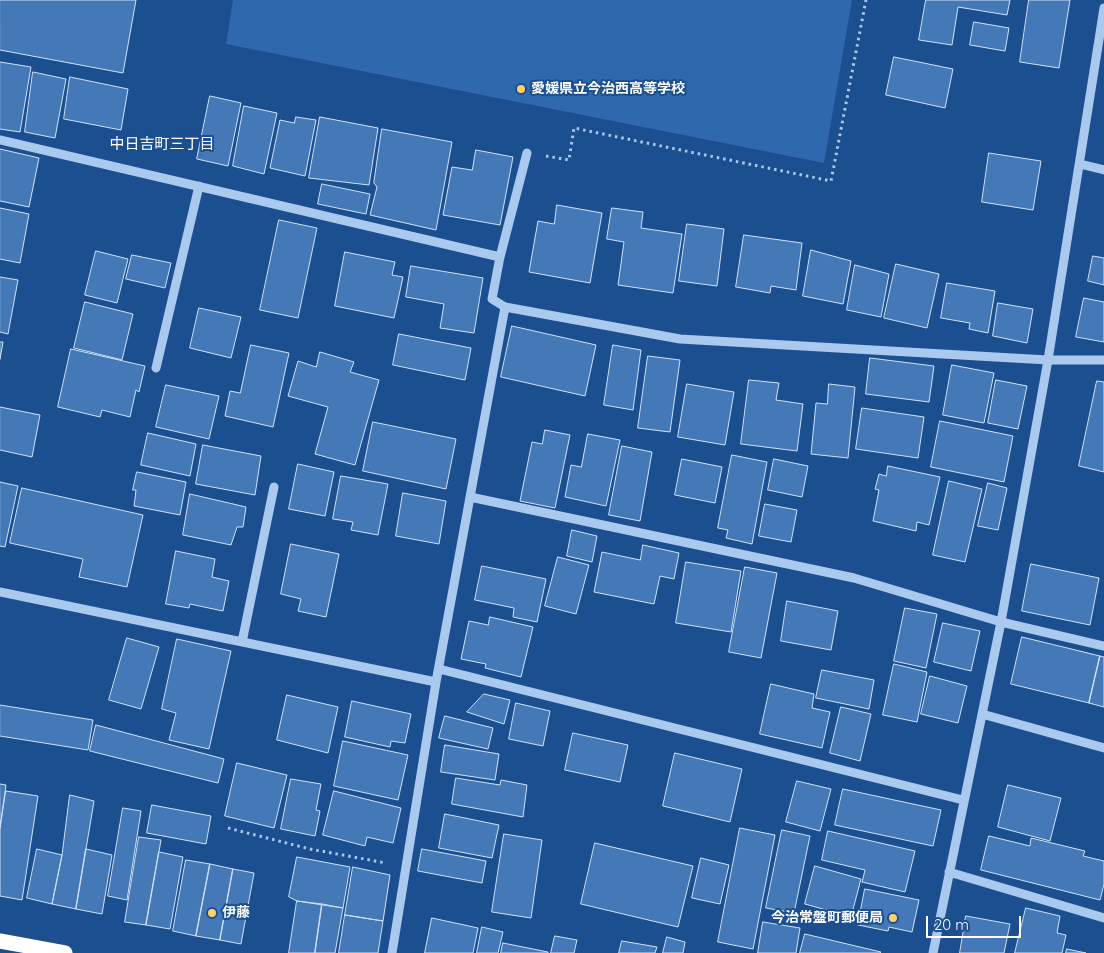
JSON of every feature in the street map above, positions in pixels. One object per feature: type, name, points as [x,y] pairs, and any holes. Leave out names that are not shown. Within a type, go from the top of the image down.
[{"type":"highway","points":[[0,941],[65,953]]},
{"type":"street","points":[[933,953],[1001,622],[1048,360],[1104,8]]},
{"type":"street","points":[[0,140],[500,256]]},
{"type":"street","points":[[526,153],[500,256],[492,300],[505,307],[680,339],[1048,360],[1104,360]]},
{"type":"street","points":[[1080,164],[1104,170]]},
{"type":"street","points":[[156,368],[199,186]]},
{"type":"street","points":[[392,953],[436,682],[505,307]]},
{"type":"street","points":[[242,642],[274,487]]},
{"type":"street","points":[[470,497],[854,578],[1001,622],[1104,646]]},
{"type":"street","points":[[0,592],[436,682]]},
{"type":"street","points":[[439,669],[963,800]]},
{"type":"street","points":[[982,714],[1104,748]]},
{"type":"street","points":[[949,872],[1104,918]]},
{"type":"path","points":[[526,153],[569,160],[574,128],[831,181],[866,0]]},
{"type":"path","points":[[228,828],[310,850],[407,867]]},
{"type":"shaded area","name":"愛媛県立今治西高等学校","points":[[233,0],[852,0],[824,163],[226,44]]},
{"type":"building","points":[[0,0],[136,0],[123,73],[0,50]]},
{"type":"building","points":[[926,0],[1010,0],[1007,15],[958,7],[952,45],[919,40]]},
{"type":"building","points":[[1029,0],[1070,0],[1059,68],[1020,62]]},
{"type":"building","points":[[974,22],[1009,28],[1005,51],[970,45]]},
{"type":"building","points":[[894,57],[953,69],[945,108],[886,95]]},
{"type":"building","points":[[0,62],[31,67],[20,132],[0,129]]},
{"type":"building","points":[[33,72],[66,79],[55,138],[25,132]]},
{"type":"building","points":[[70,77],[128,89],[121,130],[64,119]]},
{"type":"building","points":[[210,96],[241,103],[228,166],[197,159]]},
{"type":"building","points":[[244,106],[277,113],[264,174],[233,166]]},
{"type":"building","points":[[296,117],[316,120],[305,176],[270,168],[280,120],[294,123]]},
{"type":"building","points":[[320,117],[378,128],[369,185],[309,178]]},
{"type":"building","points":[[382,129],[452,142],[436,230],[370,215],[377,187],[374,183]]},
{"type":"building","points":[[0,149],[39,158],[29,207],[0,201]]},
{"type":"building","points":[[476,150],[513,157],[500,225],[443,215],[452,167],[472,170]]},
{"type":"building","points":[[989,153],[1041,161],[1033,210],[982,202]]},
{"type":"building","points":[[322,184],[370,194],[366,214],[318,204]]},
{"type":"building","points":[[557,205],[602,213],[590,283],[529,272],[538,221],[554,224]]},
{"type":"building","points":[[0,208],[29,214],[20,263],[0,259]]},
{"type":"building","points":[[612,208],[643,212],[641,228],[682,234],[673,293],[618,285],[624,242],[607,239]]},
{"type":"building","points":[[279,220],[317,228],[298,318],[260,310]]},
{"type":"building","points":[[687,224],[724,229],[717,286],[679,281]]},
{"type":"building","points":[[744,235],[802,243],[796,290],[771,286],[770,293],[736,287]]},
{"type":"building","points":[[811,250],[851,261],[843,304],[803,296]]},
{"type":"building","points":[[96,251],[128,259],[117,303],[85,295]]},
{"type":"building","points":[[345,252],[395,262],[392,275],[403,277],[394,318],[335,306]]},
{"type":"building","points":[[132,255],[171,263],[165,288],[126,279]]},
{"type":"building","points":[[1093,256],[1104,258],[1104,285],[1088,281]]},
{"type":"building","points":[[896,264],[939,274],[927,328],[884,318]]},
{"type":"building","points":[[855,265],[889,274],[881,317],[847,310]]},
{"type":"building","points":[[411,266],[483,278],[474,333],[440,328],[444,304],[406,297]]},
{"type":"building","points":[[0,277],[18,280],[8,334],[0,332]]},
{"type":"building","points":[[947,283],[995,291],[988,333],[969,329],[970,323],[941,318]]},
{"type":"building","points":[[1084,298],[1104,302],[1104,342],[1076,337]]},
{"type":"building","points":[[85,302],[133,314],[122,360],[74,348]]},
{"type":"building","points":[[998,303],[1033,309],[1027,343],[993,336]]},
{"type":"building","points":[[199,308],[241,317],[231,358],[190,348]]},
{"type":"building","points":[[512,326],[596,345],[585,396],[501,377]]},
{"type":"building","points":[[399,334],[471,348],[465,380],[393,365]]},
{"type":"building","points":[[0,342],[3,342],[0,359]]},
{"type":"building","points":[[251,345],[289,353],[273,427],[225,416],[230,391],[240,393]]},
{"type":"building","points":[[613,345],[641,350],[633,410],[604,405]]},
{"type":"building","points":[[71,349],[145,366],[139,392],[136,390],[130,417],[102,410],[100,417],[58,407]]},
{"type":"building","points":[[320,352],[354,362],[350,372],[379,380],[355,465],[315,454],[328,407],[288,396],[298,361],[316,367]]},
{"type":"building","points":[[648,356],[680,360],[670,432],[638,428]]},
{"type":"building","points":[[870,358],[934,366],[929,402],[866,394]]},
{"type":"building","points":[[952,365],[994,373],[984,423],[943,415]]},
{"type":"building","points":[[749,380],[779,383],[776,400],[803,404],[797,451],[741,444]]},
{"type":"building","points":[[996,380],[1027,386],[1018,429],[988,423]]},
{"type":"building","points":[[1097,381],[1104,382],[1104,472],[1079,466]]},
{"type":"building","points":[[687,384],[734,392],[725,445],[678,437]]},
{"type":"building","points":[[829,384],[855,387],[848,458],[811,454],[816,403],[827,404]]},
{"type":"building","points":[[166,385],[219,396],[209,439],[156,427]]},
{"type":"building","points":[[0,407],[40,415],[32,457],[0,450]]},
{"type":"building","points":[[862,408],[924,417],[918,458],[856,449]]},
{"type":"building","points":[[940,421],[1013,436],[1004,482],[931,467]]},
{"type":"building","points":[[373,422],[456,439],[446,489],[363,471]]},
{"type":"building","points":[[545,430],[570,435],[555,508],[520,501],[532,442],[542,444]]},
{"type":"building","points":[[148,433],[196,444],[190,476],[141,465]]},
{"type":"building","points":[[588,434],[620,440],[606,506],[565,497],[571,465],[581,467]]},
{"type":"building","points":[[203,445],[261,456],[255,495],[196,484]]},
{"type":"building","points":[[622,446],[652,452],[640,521],[609,515]]},
{"type":"building","points":[[732,455],[767,462],[752,544],[726,538],[728,530],[718,528]]},
{"type":"building","points":[[682,459],[722,467],[715,503],[675,495]]},
{"type":"building","points":[[774,459],[808,466],[802,497],[768,490]]},
{"type":"building","points":[[298,464],[334,472],[325,516],[289,509]]},
{"type":"building","points":[[888,466],[940,477],[929,525],[917,522],[916,531],[873,521],[879,490],[875,489],[879,474],[886,476]]},
{"type":"building","points":[[137,472],[186,482],[180,515],[134,506],[136,490],[133,490]]},
{"type":"building","points":[[341,476],[388,484],[378,535],[351,530],[353,522],[333,519]]},
{"type":"building","points":[[949,481],[982,489],[965,562],[933,555]]},
{"type":"building","points":[[0,482],[18,486],[5,547],[0,546]]},
{"type":"building","points":[[988,483],[1007,488],[998,530],[978,526]]},
{"type":"building","points":[[22,488],[143,515],[127,587],[79,577],[83,559],[10,543]]},
{"type":"building","points":[[403,493],[446,501],[439,544],[396,536]]},
{"type":"building","points":[[190,494],[246,507],[243,527],[237,527],[231,545],[183,535]]},
{"type":"building","points":[[765,504],[797,510],[791,542],[759,536]]},
{"type":"building","points":[[572,530],[597,536],[592,562],[567,556]]},
{"type":"building","points":[[291,544],[339,554],[326,617],[298,611],[301,599],[281,594]]},
{"type":"building","points":[[643,545],[679,553],[674,579],[660,576],[654,604],[594,592],[602,552],[640,560]]},
{"type":"building","points":[[176,551],[215,559],[212,577],[229,581],[223,611],[190,604],[189,608],[166,604]]},
{"type":"building","points":[[558,557],[589,565],[576,614],[545,606]]},
{"type":"building","points":[[686,562],[741,571],[731,632],[676,623]]},
{"type":"building","points":[[1031,564],[1099,578],[1090,625],[1022,611]]},
{"type":"building","points":[[482,566],[546,579],[537,622],[513,617],[514,608],[475,600]]},
{"type":"building","points":[[745,567],[777,573],[761,658],[729,652]]},
{"type":"building","points":[[787,601],[838,611],[831,650],[781,641]]},
{"type":"building","points":[[905,608],[937,614],[926,668],[894,661]]},
{"type":"building","points":[[490,617],[533,627],[521,677],[485,668],[486,664],[461,659],[469,621],[488,625]]},
{"type":"building","points":[[943,623],[980,631],[971,671],[934,662]]},
{"type":"building","points":[[1022,637],[1100,656],[1089,703],[1011,684]]},
{"type":"building","points":[[127,638],[159,647],[141,709],[109,700]]},
{"type":"building","points":[[177,639],[231,651],[209,749],[169,740],[176,713],[162,709]]},
{"type":"building","points":[[1100,656],[1104,657],[1104,707],[1089,703]]},
{"type":"building","points":[[894,664],[927,672],[917,722],[883,715]]},
{"type":"building","points":[[822,670],[874,680],[869,709],[816,698]]},
{"type":"building","points":[[930,676],[967,686],[958,723],[921,714]]},
{"type":"building","points":[[771,684],[814,694],[812,708],[830,712],[822,748],[760,734]]},
{"type":"building","points":[[484,694],[510,700],[504,724],[467,712]]},
{"type":"building","points":[[287,695],[338,707],[328,753],[277,740]]},
{"type":"building","points":[[352,701],[411,714],[405,743],[391,741],[390,747],[345,737]]},
{"type":"building","points":[[516,703],[550,711],[543,746],[509,739]]},
{"type":"building","points":[[0,705],[93,720],[88,750],[0,736]]},
{"type":"building","points":[[841,707],[871,714],[860,761],[830,753]]},
{"type":"building","points":[[445,716],[493,728],[488,749],[439,738]]},
{"type":"building","points":[[96,725],[224,759],[218,783],[90,751]]},
{"type":"building","points":[[573,733],[628,745],[620,782],[565,770]]},
{"type":"building","points":[[343,741],[408,755],[398,800],[334,786]]},
{"type":"building","points":[[445,745],[499,754],[495,780],[441,772]]},
{"type":"building","points":[[675,753],[742,769],[730,822],[663,806]]},
{"type":"building","points":[[237,763],[287,775],[274,828],[225,816]]},
{"type":"building","points":[[456,778],[500,785],[501,780],[527,785],[523,817],[452,804]]},
{"type":"building","points":[[291,779],[321,784],[316,810],[320,811],[315,836],[281,829]]},
{"type":"building","points":[[797,781],[831,789],[820,831],[786,822]]},
{"type":"building","points":[[0,784],[6,785],[0,828]]},
{"type":"building","points":[[1008,785],[1061,798],[1050,841],[998,827]]},
{"type":"building","points":[[843,789],[941,810],[933,846],[835,825]]},
{"type":"building","points":[[6,791],[38,796],[22,900],[0,896],[0,828]]},
{"type":"building","points":[[334,791],[401,808],[393,843],[367,837],[365,846],[323,835]]},
{"type":"building","points":[[70,795],[94,801],[76,909],[52,904],[62,855]]},
{"type":"building","points":[[152,805],[211,816],[206,844],[147,833]]},
{"type":"building","points":[[123,808],[141,811],[127,900],[108,896]]},
{"type":"building","points":[[445,814],[499,825],[492,858],[439,848]]},
{"type":"building","points":[[740,828],[775,835],[753,949],[718,942]]},
{"type":"building","points":[[782,830],[810,836],[794,913],[766,908]]},
{"type":"building","points":[[828,831],[915,851],[905,892],[862,882],[865,870],[822,860]]},
{"type":"building","points":[[504,834],[542,840],[531,918],[492,912]]},
{"type":"building","points":[[989,836],[1030,846],[1031,838],[1085,851],[1083,856],[1104,861],[1104,884],[1100,900],[981,870]]},
{"type":"building","points":[[139,837],[161,840],[146,925],[125,922]]},
{"type":"building","points":[[595,843],[693,866],[678,927],[581,904]]},
{"type":"building","points":[[37,849],[62,855],[52,904],[27,898]]},
{"type":"building","points":[[86,849],[112,855],[102,914],[76,909]]},
{"type":"building","points":[[422,849],[486,861],[482,883],[418,871]]},
{"type":"building","points":[[159,852],[183,857],[170,929],[146,925]]},
{"type":"building","points":[[297,857],[350,867],[343,908],[297,901],[289,897]]},
{"type":"building","points":[[701,858],[729,865],[720,904],[692,898]]},
{"type":"building","points":[[186,860],[210,864],[196,936],[173,931]]},
{"type":"building","points":[[210,864],[233,869],[220,940],[196,936]]},
{"type":"building","points":[[815,866],[861,879],[851,917],[805,904]]},
{"type":"building","points":[[353,867],[390,875],[383,921],[345,915]]},
{"type":"building","points":[[233,869],[254,873],[241,944],[220,940]]},
{"type":"building","points":[[865,889],[919,900],[912,932],[889,927],[888,931],[858,925]]},
{"type":"building","points":[[297,901],[322,904],[315,953],[289,953]]},
{"type":"building","points":[[322,904],[343,908],[335,953],[315,953]]},
{"type":"building","points":[[1026,908],[1060,916],[1057,933],[1066,935],[1062,953],[1015,953]]},
{"type":"building","points":[[345,915],[383,921],[378,953],[339,953]]},
{"type":"building","points":[[966,916],[1010,924],[1004,953],[960,953]]},
{"type":"building","points":[[432,918],[478,928],[473,953],[425,953]]},
{"type":"building","points":[[763,922],[800,928],[796,953],[758,953]]},
{"type":"building","points":[[482,927],[503,932],[498,953],[477,953]]},
{"type":"building","points":[[805,934],[881,952],[800,953]]},
{"type":"building","points":[[555,936],[577,940],[574,953],[551,953]]},
{"type":"building","points":[[667,937],[685,942],[683,953],[663,953]]},
{"type":"building","points":[[622,941],[657,947],[655,953],[619,953]]},
{"type":"building","points":[[503,943],[548,952],[548,953],[501,953]]},
{"type":"building","points":[[1067,949],[1086,953],[1066,953]]},
{"type":"place","name":"愛媛県立今治西高等学校","points":[[521,89]]},
{"type":"place","name":"伊藤","points":[[212,913]]},
{"type":"place","name":"今治常盤町郵便局","points":[[893,918]]},
{"type":"district","name":"中日吉町三丁目","points":[[162,144]]}]
